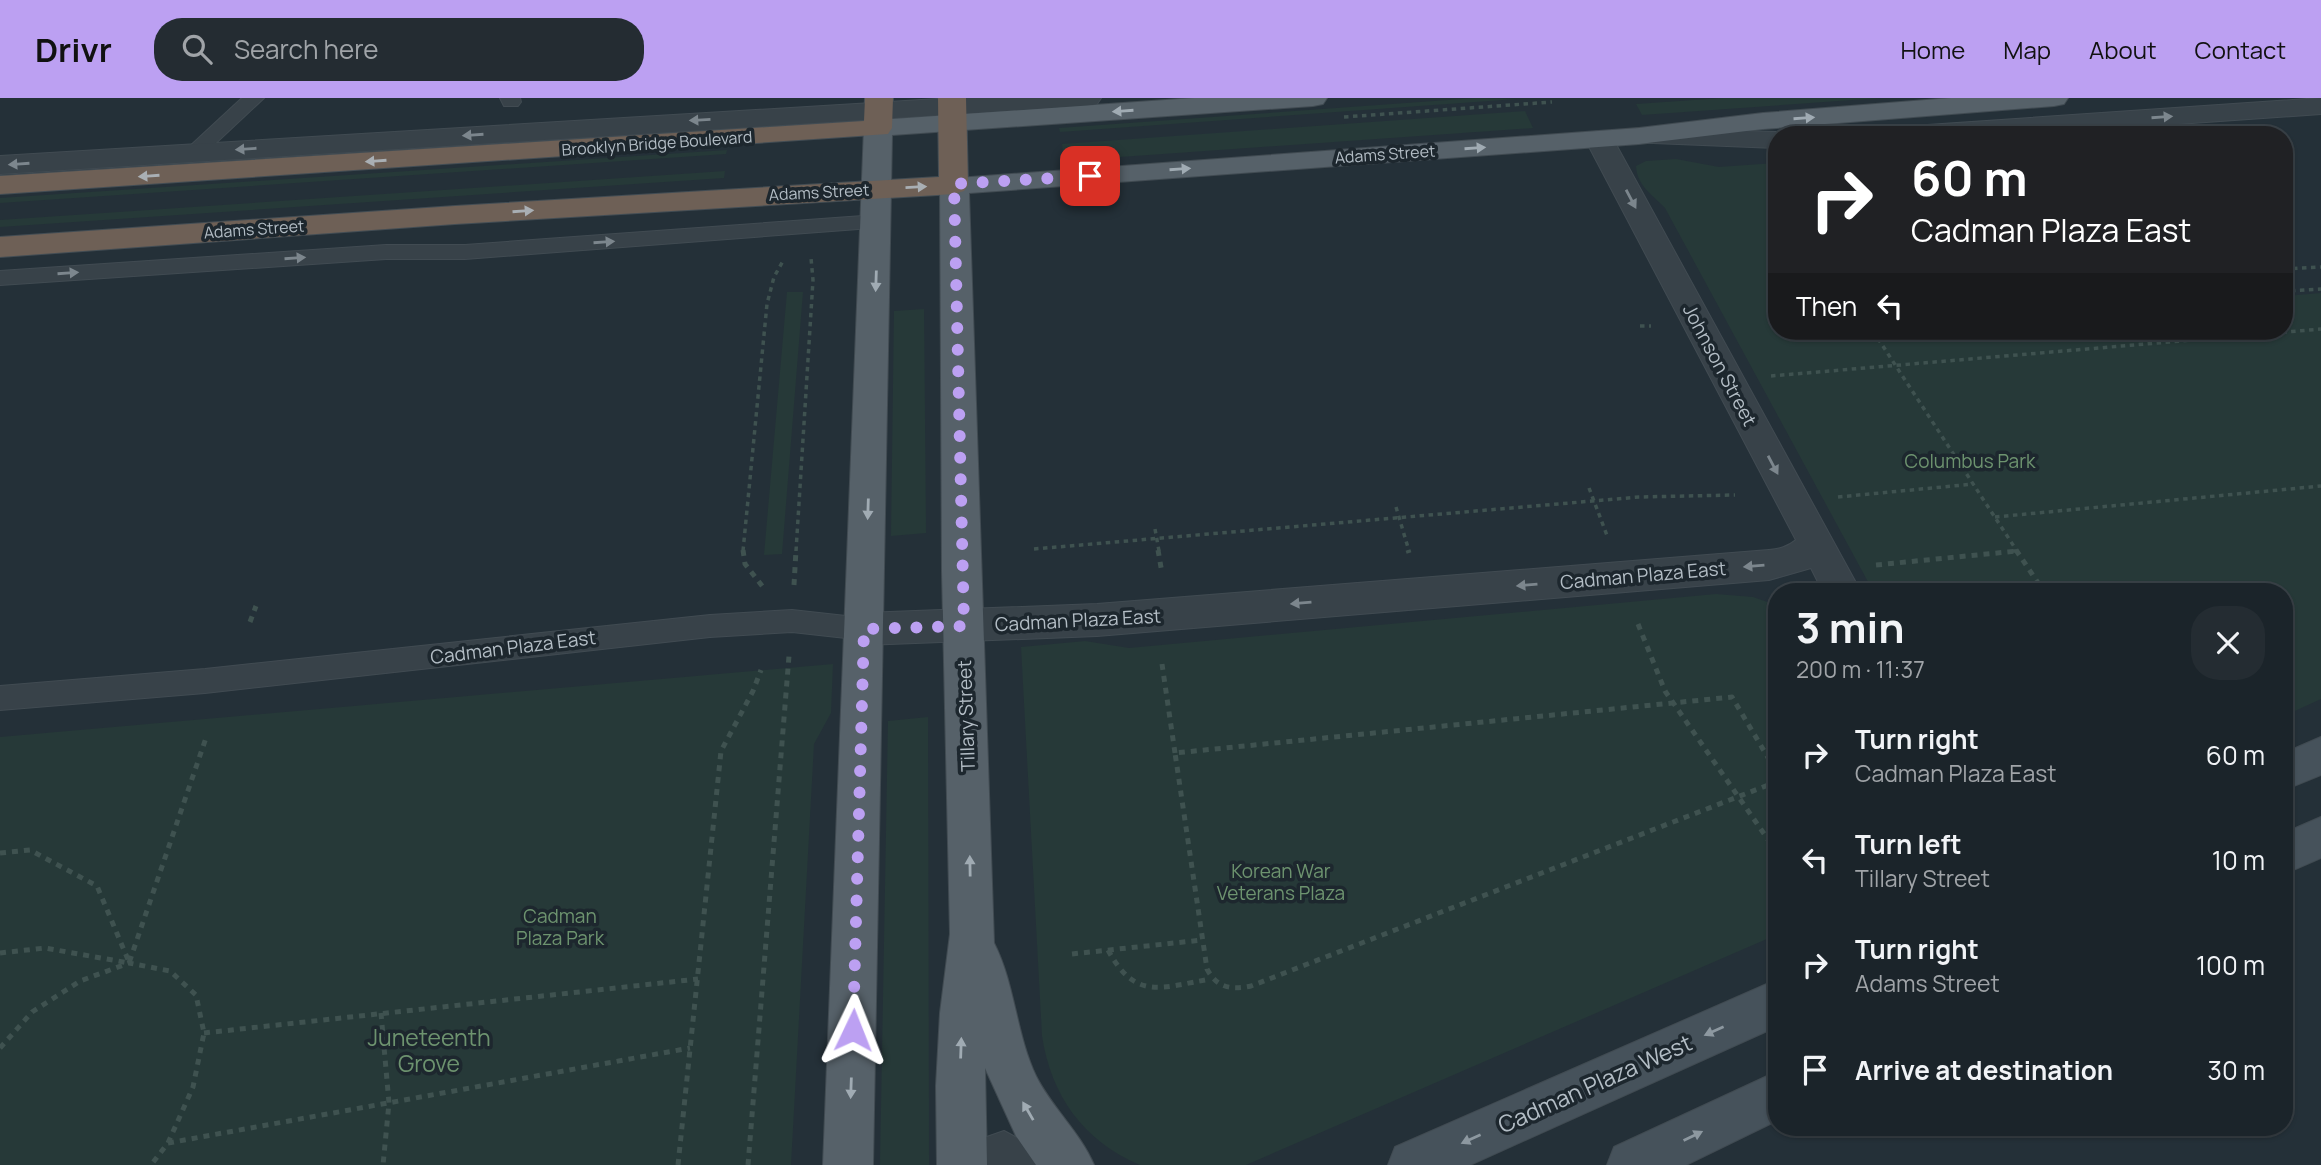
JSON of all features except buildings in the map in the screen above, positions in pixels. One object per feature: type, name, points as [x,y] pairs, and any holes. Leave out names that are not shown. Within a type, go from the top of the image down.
[{"type":"highway","name":"Tillary Street","points":[[953,109],[954,184]]},
{"type":"highway","name":"Brooklyn Bridge Boulevard","points":[[0,185],[879,112]]},
{"type":"highway","name":"Adams Street","points":[[0,247],[878,205],[954,184]]},
{"type":"main road","name":"Brooklyn Bridge Boulevard","points":[[879,112],[1313,98]]},
{"type":"main road","name":"Adams Street","points":[[954,184],[1639,136],[1763,121],[2054,98]]},
{"type":"main road","points":[[848,1165],[879,112]]},
{"type":"main road","name":"Tillary Street","points":[[954,184],[972,934],[961,1061],[962,1165]]},
{"type":"main road","points":[[2293,768],[2321,755]]},
{"type":"main road","points":[[2293,850],[2321,836]]},
{"type":"main road","points":[[972,934],[1011,1080],[1041,1132],[1069,1165]]},
{"type":"main road","name":"Cadman Plaza West","points":[[1413,1165],[1768,1007]]},
{"type":"main road","points":[[1632,1165],[1768,1100]]},
{"type":"street","points":[[953,109],[1087,98]]},
{"type":"street","points":[[2029,126],[2321,106]]},
{"type":"street","points":[[0,165],[879,112]]},
{"type":"street","name":"Adams Street","points":[[1639,136],[1768,140]]},
{"type":"street","name":"Johnson Street","points":[[1599,139],[1837,583]]},
{"type":"street","name":"Cadman Plaza East","points":[[864,629],[1097,620],[1769,565],[1792,562],[1807,554],[1815,543]]},
{"type":"street","points":[[996,1165],[999,1157],[1004,1156],[1016,1165]]},
{"type":"lane","points":[[195,152],[254,98]]},
{"type":"lane","name":"Adams Street","points":[[0,278],[386,252],[465,252],[878,205]]},
{"type":"lane","name":"Cadman Plaza East","points":[[0,698],[217,679],[710,626],[792,621],[864,629]]},
{"type":"path","points":[[766,596],[761,583],[745,564],[743,552],[767,304],[774,277],[786,252]]},
{"type":"path","points":[[793,594],[813,279],[811,253]]},
{"type":"path","points":[[2293,269],[2321,267]]},
{"type":"path","points":[[2293,291],[2321,289]]},
{"type":"path","points":[[1640,327],[1651,326]]},
{"type":"path","points":[[2293,331],[2321,329]]},
{"type":"path","points":[[1879,340],[2038,583]]},
{"type":"path","points":[[1782,375],[2195,340]]},
{"type":"path","points":[[1834,497],[1974,484]]},
{"type":"path","points":[[1996,517],[2321,486]]},
{"type":"path","points":[[1589,488],[1608,538]]},
{"type":"path","points":[[1034,549],[1594,501],[1735,495]]},
{"type":"path","points":[[1396,507],[1410,556]]},
{"type":"path","points":[[1155,529],[1162,572]]},
{"type":"path","points":[[1872,565],[2017,551]]},
{"type":"path","points":[[250,622],[256,606]]},
{"type":"path","points":[[1638,624],[1665,691],[1768,839]]},
{"type":"path","points":[[1162,664],[1206,969],[1211,979],[1225,988],[1251,986],[1768,785]]},
{"type":"path","points":[[748,1165],[788,667]]},
{"type":"path","points":[[678,1165],[721,751],[725,737],[750,699],[761,670]]},
{"type":"path","points":[[1175,753],[1732,697],[1768,758]]},
{"type":"path","points":[[129,963],[207,735]]},
{"type":"path","points":[[0,853],[30,850],[97,886],[129,963]]},
{"type":"path","points":[[1072,954],[1202,940]]},
{"type":"path","points":[[0,953],[45,948],[170,971],[196,995],[204,1033],[194,1087],[168,1143],[151,1165]]},
{"type":"path","points":[[1108,950],[1123,977],[1143,987],[1211,979]]},
{"type":"path","points":[[0,1048],[32,1012],[80,981],[129,963]]},
{"type":"path","points":[[204,1033],[698,979]]},
{"type":"path","points":[[381,1013],[389,1103],[383,1165]]},
{"type":"path","points":[[168,1143],[690,1048]]},
{"type":"green space","points":[[1476,98],[1517,99],[1060,132],[1059,128]]},
{"type":"green space","points":[[1723,98],[1881,98],[1642,115],[1636,104]]},
{"type":"green space","points":[[1525,111],[1533,128],[1064,161],[1062,144]]},
{"type":"green space","points":[[727,150],[726,154],[0,203],[0,198]]},
{"type":"green space","name":"Columbus Park","points":[[1676,159],[1719,167],[1768,164],[1768,340],[2293,340],[2293,295],[2321,293],[2321,699],[2293,712],[2293,583],[1869,583],[1665,208],[1646,190],[1639,179],[1636,166],[1646,161]]},
{"type":"green space","points":[[725,171],[724,178],[0,227],[0,220]]},
{"type":"green space","points":[[787,292],[803,292],[782,554],[764,555]]},
{"type":"green space","points":[[924,309],[926,533],[891,536],[894,311]]},
{"type":"green space","name":"Korean War Veterans Plaza","points":[[1716,594],[1753,597],[1768,602],[1768,938],[1246,1165],[1140,1165],[1102,1143],[1086,1129],[1062,1096],[1046,1057],[1042,1036],[1021,647],[1085,641],[1129,648]]},
{"type":"green space","name":"Cadman Plaza Park","points":[[833,664],[831,713],[814,744],[791,1165],[0,1165],[0,737]]},
{"type":"green space","points":[[928,717],[929,1165],[880,1165],[888,721]]},
{"type":"route","points":[[853,1030],[864,629],[964,626],[954,184],[1090,176]]},
{"type":"park label","name":"Juneteenth Grove","points":[[429,1051]]}]
